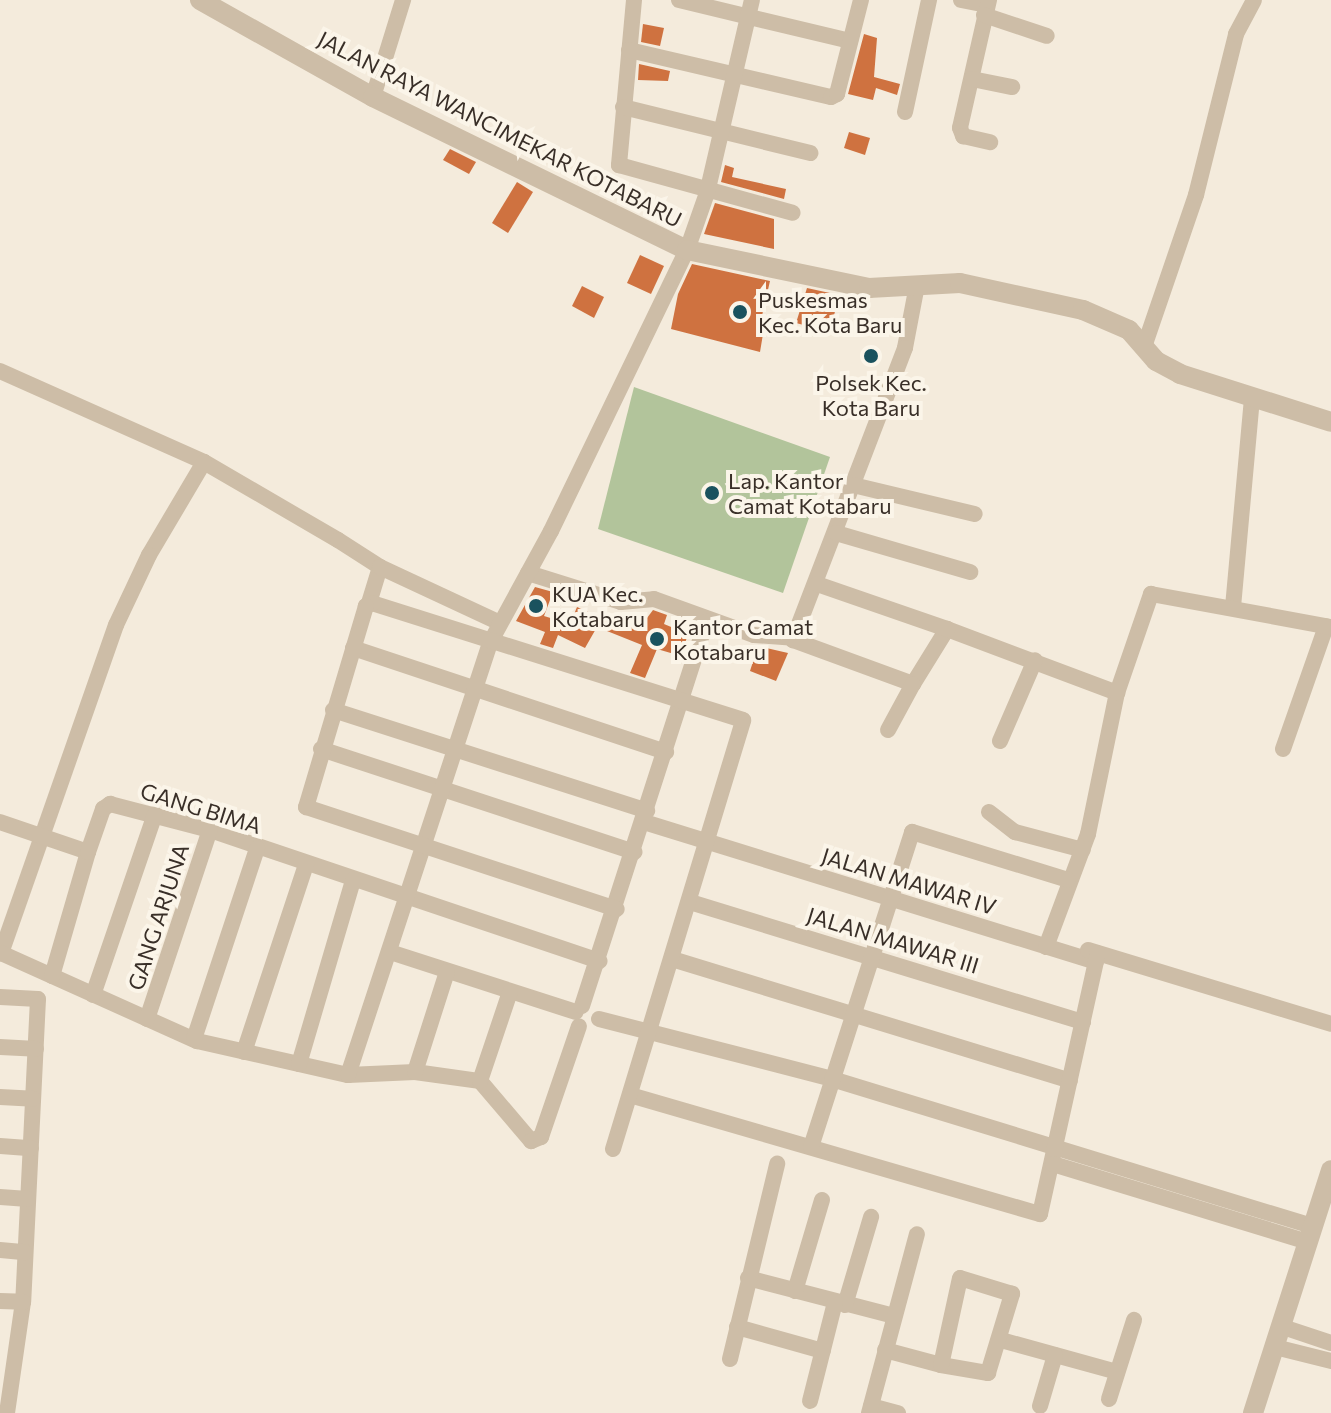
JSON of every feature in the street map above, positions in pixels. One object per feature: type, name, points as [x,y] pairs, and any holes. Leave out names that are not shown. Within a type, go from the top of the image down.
[{"type":"street","name":"JALAN RAYA WANCIMEKAR KOTABARU","points":[[200,0],[373,97],[687,250],[869,288],[917,285],[986,287],[1083,310],[1110,318],[1156,361],[1180,374],[1331,422]]},
{"type":"street","points":[[373,97],[403,0]]},
{"type":"street","points":[[634,0],[619,165],[707,193],[793,213]]},
{"type":"street","points":[[679,0],[751,7],[850,41]]},
{"type":"street","points":[[629,50],[831,97],[837,94],[861,0]]},
{"type":"street","points":[[905,112],[929,0]]},
{"type":"street","points":[[961,0],[987,7],[1047,36]]},
{"type":"street","points":[[1144,347],[1196,195],[1236,34],[1254,0]]},
{"type":"street","points":[[348,1075],[443,788],[454,745],[491,641],[528,573],[687,250],[707,193],[751,7]]},
{"type":"street","points":[[987,7],[960,133],[990,142]]},
{"type":"street","points":[[972,79],[1012,87]]},
{"type":"street","points":[[623,107],[810,153]]},
{"type":"street","points":[[793,638],[817,584],[905,348],[917,285]]},
{"type":"street","points":[[0,371],[204,462],[380,567],[500,623]]},
{"type":"street","points":[[1233,607],[1252,399]]},
{"type":"street","points":[[204,462],[149,555],[116,625],[1,953],[194,1039],[348,1075],[415,1072],[480,1081],[528,1140],[535,1141],[600,961],[706,621]]},
{"type":"street","points":[[853,485],[975,514]]},
{"type":"street","points":[[836,533],[970,572]]},
{"type":"street","points":[[380,567],[333,710],[306,807],[423,848],[617,909]]},
{"type":"street","points":[[528,573],[621,602],[654,599],[706,621],[754,635],[793,638],[913,684]]},
{"type":"street","points":[[817,584],[1035,660],[1117,693]]},
{"type":"street","points":[[1048,941],[1068,880],[1083,850],[1117,693],[1151,594],[1329,626],[1283,749]]},
{"type":"street","points":[[369,603],[681,701],[744,724],[613,1149]]},
{"type":"street","points":[[888,730],[947,629]]},
{"type":"street","points":[[353,648],[666,752]]},
{"type":"street","points":[[1000,741],[1035,660]]},
{"type":"street","name":"JALAN MAWAR IV","points":[[333,710],[454,745],[709,842],[890,898],[1331,1024]]},
{"type":"street","points":[[321,749],[635,852]]},
{"type":"street","name":"GANG BIMA","points":[[52,976],[88,852],[106,805],[155,814],[210,830],[407,899],[600,961]]},
{"type":"street","points":[[989,812],[1015,832],[1083,850]]},
{"type":"street","points":[[93,995],[155,814]]},
{"type":"street","points":[[0,822],[88,852]]},
{"type":"street","name":"GANG ARJUNA","points":[[147,1019],[210,830]]},
{"type":"street","points":[[811,1147],[909,836],[917,830],[1068,880]]},
{"type":"street","points":[[194,1039],[257,848]]},
{"type":"street","points":[[244,1052],[306,864]]},
{"type":"street","points":[[299,1064],[353,880]]},
{"type":"street","name":"JALAN MAWAR III","points":[[690,902],[1083,1022]]},
{"type":"street","points":[[390,952],[579,1015],[597,1011],[599,1019],[832,1079],[1055,1156],[1310,1234]]},
{"type":"street","points":[[630,1095],[1040,1214],[1097,958]]},
{"type":"street","points":[[672,959],[1070,1081]]},
{"type":"street","points":[[415,1072],[447,972]]},
{"type":"street","points":[[480,1081],[510,992]]},
{"type":"street","points":[[0,997],[38,999],[23,1302],[8,1348],[7,1413]]},
{"type":"street","points":[[0,1047],[36,1049]]},
{"type":"street","points":[[0,1097],[33,1099]]},
{"type":"street","points":[[0,1146],[31,1148]]},
{"type":"street","points":[[730,1359],[777,1164]]},
{"type":"street","points":[[1253,1413],[1310,1234],[1326,1198],[1331,1170]]},
{"type":"street","points":[[0,1197],[28,1199]]},
{"type":"street","points":[[795,1291],[822,1200]]},
{"type":"street","points":[[810,1401],[823,1351],[871,1217]]},
{"type":"street","points":[[898,1413],[870,1410],[917,1234]]},
{"type":"street","points":[[0,1250],[25,1252]]},
{"type":"street","points":[[885,1350],[941,1365],[988,1373],[1001,1340],[1012,1294],[963,1276],[941,1365]]},
{"type":"street","points":[[748,1278],[894,1316]]},
{"type":"street","points":[[0,1301],[23,1302]]},
{"type":"street","points":[[1109,1399],[1134,1320]]},
{"type":"street","points":[[1280,1326],[1331,1343]]},
{"type":"street","points":[[737,1327],[823,1351]]},
{"type":"street","points":[[1001,1340],[1117,1372]]},
{"type":"street","points":[[1275,1347],[1331,1361]]},
{"type":"street","points":[[1040,1406],[1055,1355]]},
{"type":"green space","name":"Lap. Kantor Camat Kotabaru","points":[[634,387],[830,457],[783,593],[598,529]]},
{"type":"building","points":[[643,24],[664,28],[660,46],[641,42]]},
{"type":"building","points":[[864,34],[877,38],[874,77],[900,84],[897,95],[876,88],[873,100],[848,94]]},
{"type":"building","points":[[639,64],[670,71],[668,81],[638,80]]},
{"type":"building","points":[[849,132],[870,138],[865,155],[844,148]]},
{"type":"building","points":[[450,149],[476,162],[469,174],[443,160]]},
{"type":"building","points":[[725,165],[734,168],[732,177],[786,189],[784,199],[721,182]]},
{"type":"building","points":[[517,182],[533,192],[508,233],[492,223]]},
{"type":"building","points":[[715,203],[774,219],[774,249],[704,234]]},
{"type":"building","points":[[640,255],[664,266],[651,294],[627,283]]},
{"type":"building","points":[[692,264],[770,281],[758,333],[763,334],[760,352],[671,329],[678,294]]},
{"type":"building","points":[[582,286],[604,297],[594,318],[572,306]]},
{"type":"building","points":[[807,288],[839,295],[830,332],[796,323]]},
{"type":"building","points":[[535,587],[553,592],[544,616],[570,624],[577,607],[615,624],[620,613],[647,618],[653,610],[667,615],[664,624],[688,634],[681,656],[657,649],[645,678],[630,673],[642,645],[597,627],[585,648],[558,635],[553,648],[540,644],[545,632],[516,621]]},
{"type":"building","points":[[758,646],[788,653],[776,681],[750,671]]},
{"type":"place","name":"Puskesmas Kec. Kota Baru","points":[[740,312]]},
{"type":"place","name":"Polsek Kec. Kota Baru","points":[[871,356]]},
{"type":"place","name":"Lap. Kantor Camat Kotabaru","points":[[712,493]]},
{"type":"place","name":"KUA Kec. Kotabaru","points":[[536,606]]},
{"type":"place","name":"Kantor Camat Kotabaru","points":[[657,639]]}]
